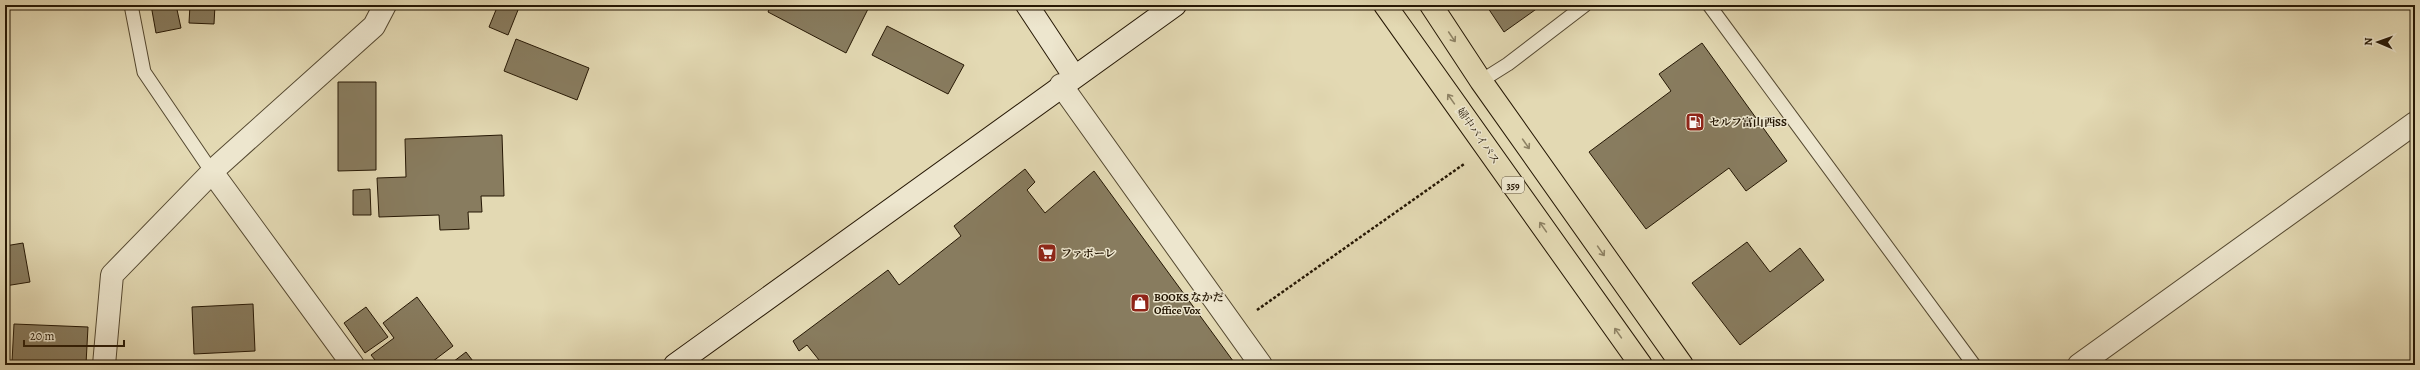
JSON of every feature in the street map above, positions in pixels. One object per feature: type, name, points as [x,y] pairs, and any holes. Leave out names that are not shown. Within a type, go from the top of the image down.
[{"type":"highway","name":"婦中バイパス","points":[[1385,5],[1641,365]]},
{"type":"highway","points":[[1431,5],[1482,81],[1682,365]]},
{"type":"street","points":[[104,365],[112,275],[212,172],[374,26],[385,5]]},
{"type":"street","points":[[1027,5],[1068,81],[1261,365]]},
{"type":"street","points":[[675,365],[1175,5]]},
{"type":"street","points":[[2079,365],[2415,123]]},
{"type":"street","points":[[212,172],[353,365]]},
{"type":"lane","points":[[131,5],[144,72],[212,172]]},
{"type":"lane","points":[[1482,81],[1508,64],[1585,5]]},
{"type":"lane","points":[[1710,5],[1974,365]]},
{"type":"path","points":[[1234,326],[1464,164]]},
{"type":"building","points":[[151,5],[176,5],[181,28],[156,33]]},
{"type":"building","points":[[190,5],[215,5],[214,24],[189,23]]},
{"type":"building","points":[[498,5],[520,5],[508,35],[489,27]]},
{"type":"building","points":[[771,5],[870,5],[846,53],[768,12]]},
{"type":"building","points":[[1486,5],[1542,5],[1504,32]]},
{"type":"building","points":[[887,26],[964,65],[948,94],[872,55]]},
{"type":"building","points":[[516,39],[589,68],[577,100],[504,71]]},
{"type":"building","name":"セルフ富山西SS","points":[[1702,43],[1787,161],[1746,191],[1729,168],[1646,229],[1589,152],[1671,91],[1659,74]]},
{"type":"building","points":[[338,82],[376,82],[376,170],[338,171]]},
{"type":"building","points":[[502,135],[504,196],[481,196],[482,212],[468,212],[469,229],[440,230],[439,215],[379,217],[377,178],[406,177],[405,139]]},
{"type":"building","name":"ファボーレ","points":[[1025,169],[1035,182],[1027,190],[1045,213],[1094,171],[1236,365],[823,365],[807,345],[799,351],[793,341],[888,270],[899,285],[961,236],[954,226]]},
{"type":"building","points":[[370,189],[371,215],[353,215],[353,190]]},
{"type":"building","points":[[1747,242],[1770,272],[1800,248],[1824,280],[1740,345],[1692,283]]},
{"type":"building","points":[[23,243],[30,282],[5,286],[5,246]]},
{"type":"building","points":[[417,297],[453,346],[428,365],[379,365],[371,355],[394,338],[383,323]]},
{"type":"building","points":[[253,304],[255,351],[194,354],[192,307]]},
{"type":"building","points":[[366,307],[388,337],[365,353],[344,323]]},
{"type":"building","points":[[14,324],[88,327],[86,364],[12,362]]},
{"type":"building","points":[[466,352],[476,365],[449,365]]},
{"type":"place","name":"セルフ富山西SS","points":[[1695,122]]},
{"type":"place","name":"ファボーレ","points":[[1047,253]]},
{"type":"place","name":"BOOKS なかだ Office Vox","points":[[1140,303]]}]
